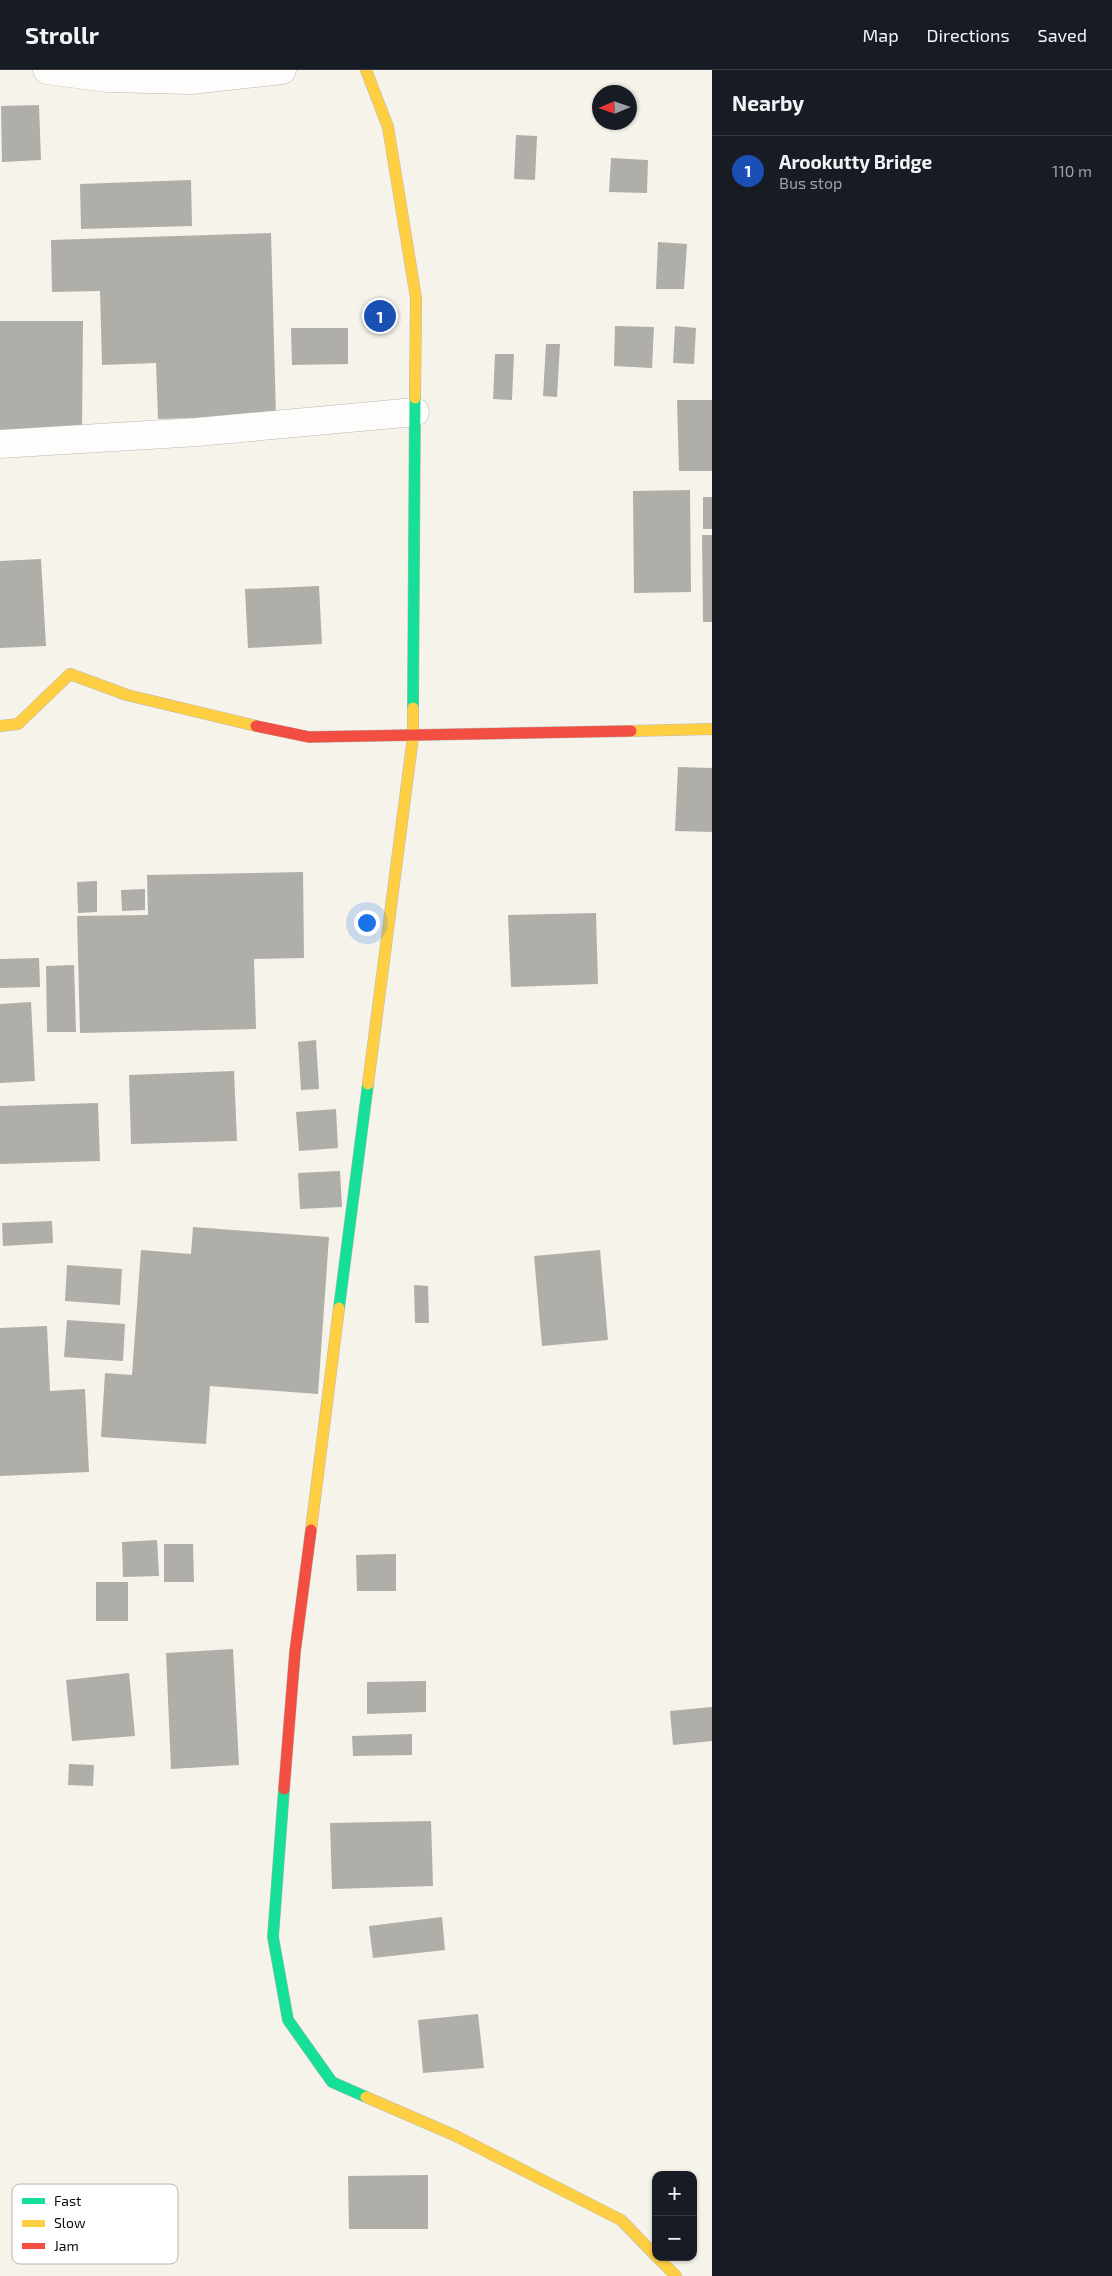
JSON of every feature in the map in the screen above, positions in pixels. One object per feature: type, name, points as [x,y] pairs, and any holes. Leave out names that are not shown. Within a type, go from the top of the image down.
[{"type":"main road","points":[[366,70],[388,126],[416,298],[413,737],[295,1652],[272,1936],[288,2020],[332,2082],[456,2136],[621,2220],[652,2251]]},
{"type":"main road","points":[[0,726],[18,724],[70,674],[127,694],[212,717],[310,738],[712,729]]},
{"type":"main road","points":[[662,2261],[676,2276]]},
{"type":"street","points":[[47,70],[107,78],[191,80],[282,70]]},
{"type":"street","points":[[0,444],[197,432],[415,412]]},
{"type":"building","points":[[39,105],[41,160],[2,162],[1,106]]},
{"type":"building","points":[[516,135],[537,136],[535,180],[514,179]]},
{"type":"building","points":[[611,158],[648,160],[647,193],[609,192]]},
{"type":"building","points":[[191,180],[192,226],[81,229],[80,184]]},
{"type":"building","points":[[271,233],[276,416],[158,419],[156,363],[102,365],[100,291],[52,292],[51,240]]},
{"type":"building","points":[[658,242],[687,244],[684,289],[656,289]]},
{"type":"building","points":[[0,321],[83,321],[82,433],[0,432]]},
{"type":"building","points":[[615,326],[654,327],[652,368],[614,366]]},
{"type":"building","points":[[675,326],[696,328],[694,364],[673,363]]},
{"type":"building","points":[[291,328],[348,328],[348,364],[292,365]]},
{"type":"building","points":[[546,344],[560,344],[557,397],[543,396]]},
{"type":"building","points":[[495,354],[514,354],[512,400],[493,399]]},
{"type":"building","points":[[677,400],[712,400],[712,471],[679,471]]},
{"type":"building","points":[[690,490],[691,592],[634,593],[633,491]]},
{"type":"building","points":[[703,497],[712,497],[712,529],[703,529]]},
{"type":"building","points":[[702,535],[712,535],[712,622],[703,622]]},
{"type":"building","points":[[41,559],[46,646],[0,648],[0,561]]},
{"type":"building","points":[[319,586],[322,644],[248,648],[245,589]]},
{"type":"building","points":[[678,767],[712,768],[712,832],[675,831]]},
{"type":"building","points":[[303,872],[304,958],[254,959],[256,1029],[80,1033],[77,916],[148,915],[147,875]]},
{"type":"building","points":[[97,881],[97,912],[78,913],[77,882]]},
{"type":"building","points":[[145,889],[145,910],[122,911],[121,890]]},
{"type":"building","points":[[596,913],[598,984],[511,987],[508,915]]},
{"type":"building","points":[[39,958],[40,987],[0,988],[0,959]]},
{"type":"building","points":[[74,965],[76,1032],[47,1032],[46,966]]},
{"type":"building","points":[[31,1002],[35,1081],[0,1083],[0,1004]]},
{"type":"building","points":[[316,1040],[319,1089],[301,1090],[298,1042]]},
{"type":"building","points":[[234,1071],[237,1141],[131,1144],[129,1075]]},
{"type":"building","points":[[98,1103],[100,1161],[0,1164],[0,1106]]},
{"type":"building","points":[[336,1109],[338,1148],[299,1151],[296,1112]]},
{"type":"building","points":[[340,1171],[342,1207],[300,1209],[298,1173]]},
{"type":"building","points":[[52,1221],[53,1243],[3,1246],[2,1223]]},
{"type":"building","points":[[193,1227],[329,1237],[318,1394],[210,1386],[206,1444],[101,1437],[105,1373],[132,1375],[141,1250],[191,1254]]},
{"type":"building","points":[[600,1250],[608,1340],[542,1346],[534,1256]]},
{"type":"building","points":[[67,1265],[122,1269],[120,1305],[65,1301]]},
{"type":"building","points":[[414,1285],[428,1286],[429,1323],[415,1323]]},
{"type":"building","points":[[67,1320],[125,1324],[123,1361],[64,1357]]},
{"type":"building","points":[[47,1326],[50,1391],[85,1389],[89,1472],[0,1476],[0,1328]]},
{"type":"building","points":[[157,1540],[159,1576],[123,1577],[122,1542]]},
{"type":"building","points":[[164,1544],[193,1544],[194,1582],[164,1582]]},
{"type":"building","points":[[396,1554],[396,1591],[357,1591],[356,1555]]},
{"type":"building","points":[[96,1582],[128,1582],[128,1621],[96,1621]]},
{"type":"building","points":[[233,1649],[239,1765],[171,1769],[166,1653]]},
{"type":"building","points":[[129,1673],[135,1736],[72,1741],[66,1680]]},
{"type":"building","points":[[426,1681],[426,1712],[367,1714],[367,1682]]},
{"type":"building","points":[[712,1707],[712,1741],[673,1745],[670,1711]]},
{"type":"building","points":[[412,1734],[412,1755],[353,1756],[352,1736]]},
{"type":"building","points":[[69,1764],[94,1765],[93,1786],[68,1785]]},
{"type":"building","points":[[431,1821],[433,1886],[332,1889],[330,1823]]},
{"type":"building","points":[[442,1917],[445,1950],[373,1958],[369,1926]]},
{"type":"building","points":[[478,2014],[484,2068],[423,2073],[418,2020]]},
{"type":"building","points":[[428,2175],[428,2229],[349,2229],[348,2176]]},
{"type":"traffic: fast","points":[[413,708],[415,398]]},
{"type":"traffic: fast","points":[[339,1308],[368,1084]]},
{"type":"traffic: fast","points":[[284,1789],[273,1937],[288,2020],[332,2082],[366,2097]]},
{"type":"traffic: slow","points":[[366,70],[388,127],[416,298],[415,398]]},
{"type":"traffic: slow","points":[[0,726],[18,724],[70,674],[127,695],[256,726]]},
{"type":"traffic: slow","points":[[368,1084],[413,737],[413,708]]},
{"type":"traffic: slow","points":[[631,731],[712,729]]},
{"type":"traffic: slow","points":[[311,1530],[339,1308]]},
{"type":"traffic: slow","points":[[366,2097],[456,2136],[621,2220],[652,2252]]},
{"type":"traffic: slow","points":[[661,2261],[676,2276]]},
{"type":"traffic: jam","points":[[256,726],[309,737],[631,731]]},
{"type":"traffic: jam","points":[[284,1789],[295,1652],[311,1530]]},
{"type":"place","name":"Arookutty Bridge","points":[[380,316]]}]
